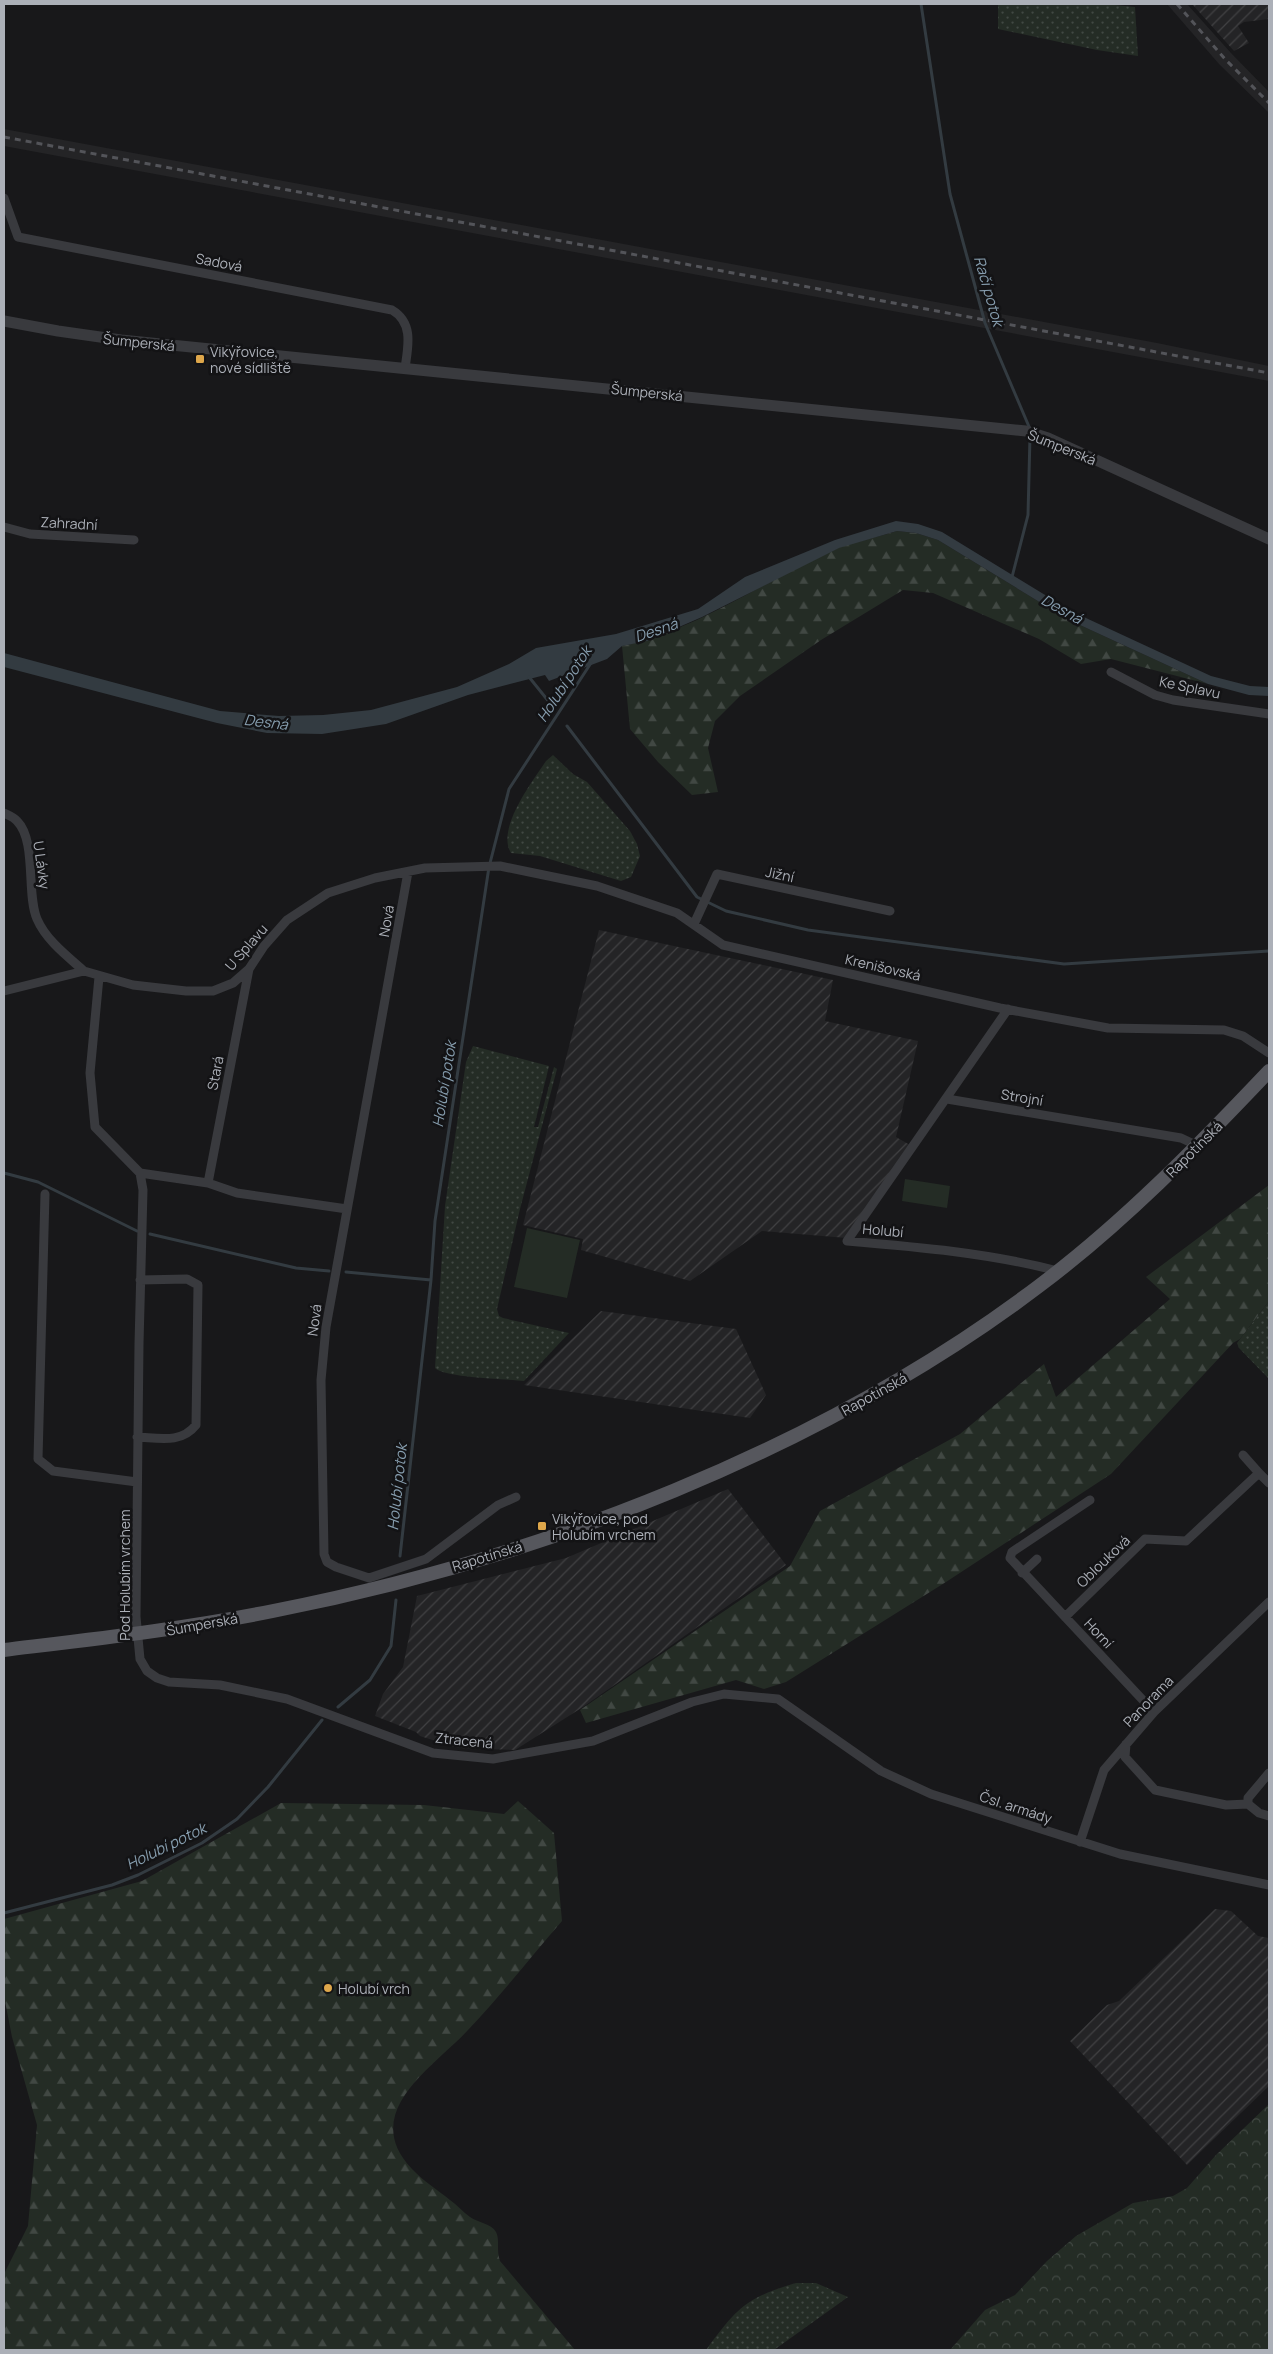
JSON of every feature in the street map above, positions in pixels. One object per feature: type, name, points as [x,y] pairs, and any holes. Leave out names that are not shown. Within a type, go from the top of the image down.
[{"type":"main road","name":"Rapotínská","points":[[398,1582],[514,1548],[597,1520],[701,1478],[787,1439],[872,1396],[925,1365],[994,1320],[1058,1272],[1134,1207],[1198,1146],[1269,1071]]},
{"type":"main road","name":"Šumperská","points":[[4,1650],[137,1634],[275,1611],[398,1582]]},
{"type":"street","name":"Sadová","points":[[4,198],[18,236],[392,310],[402,318],[408,332],[405,368]]},
{"type":"street","name":"Šumperská","points":[[4,321],[97,337],[1030,432],[1269,540]]},
{"type":"street","name":"Zahradní","points":[[4,527],[30,534],[134,540]]},
{"type":"street","name":"Ke Splavu","points":[[1111,672],[1155,695],[1173,700],[1269,714]]},
{"type":"street","name":"U Lávky","points":[[4,812],[18,821],[24,836],[30,858],[35,910],[41,927],[56,945],[84,971]]},
{"type":"street","name":"U Splavu","points":[[84,971],[99,977],[133,985],[186,991],[213,991],[233,983],[249,969],[264,946],[287,920],[328,893],[375,878],[425,868],[500,866]]},
{"type":"street","name":"Krenišovská","points":[[500,866],[597,886],[677,913],[724,945],[1008,1009],[1108,1028],[1224,1030],[1242,1036],[1269,1053]]},
{"type":"street","name":"Nová","points":[[408,872],[326,1327],[321,1380],[324,1479],[323,1546],[327,1562],[368,1578],[419,1563],[498,1505],[516,1497]]},
{"type":"street","name":"Jižní","points":[[694,924],[717,874],[890,911]]},
{"type":"street","name":"Stará","points":[[208,1183],[249,969]]},
{"type":"street","points":[[4,991],[84,971]]},
{"type":"street","points":[[99,977],[90,1073],[95,1127],[140,1173],[208,1183],[237,1193],[347,1209]]},
{"type":"street","points":[[947,1099],[1008,1009]]},
{"type":"street","name":"Strojní","points":[[947,1099],[1181,1138],[1198,1146]]},
{"type":"street","name":"Holubí","points":[[947,1099],[847,1241],[905,1246],[1020,1262],[1058,1272]]},
{"type":"street","name":"Pod Holubím vrchem","points":[[140,1173],[143,1190],[137,1437],[138,1653],[143,1665],[153,1676],[165,1681],[220,1685],[244,1689],[287,1699],[344,1719]]},
{"type":"street","points":[[45,1194],[38,1459],[53,1471],[137,1482]]},
{"type":"street","points":[[137,1437],[179,1439],[190,1433],[196,1425],[198,1285],[187,1279],[140,1280]]},
{"type":"street","points":[[1243,1455],[1269,1483]]},
{"type":"street","name":"Oblouková","points":[[1065,1617],[1145,1539],[1186,1541],[1259,1473]]},
{"type":"street","name":"Horní","points":[[1090,1500],[1012,1552],[1010,1558],[1154,1712]]},
{"type":"street","points":[[1022,1573],[1037,1559]]},
{"type":"street","name":"Panorama","points":[[1080,1842],[1104,1770],[1154,1712],[1269,1602]]},
{"type":"street","name":"Ztracená","points":[[344,1719],[433,1752],[493,1759],[593,1741],[692,1702],[724,1694],[778,1699]]},
{"type":"street","name":"Čsl. armády","points":[[778,1699],[881,1771],[931,1794],[1120,1854],[1269,1885]]},
{"type":"street","points":[[1126,1744],[1125,1757],[1155,1790],[1226,1805],[1248,1804],[1259,1813],[1269,1816]]},
{"type":"street","points":[[1248,1804],[1248,1798],[1269,1773]]},
{"type":"shaded area","points":[[1167,4],[1187,4],[1269,92],[1269,113],[1219,64]]},
{"type":"shaded area","points":[[1192,4],[1269,4],[1269,19],[1244,22],[1238,26],[1249,43],[1234,51]]},
{"type":"shaded area","points":[[4,129],[1157,343],[1269,366],[1269,381],[4,146]]},
{"type":"shaded area","points":[[599,930],[833,980],[825,1021],[918,1041],[896,1137],[910,1145],[847,1238],[762,1231],[690,1281],[581,1250],[583,1239],[523,1225]]},
{"type":"shaded area","points":[[601,1311],[736,1329],[766,1395],[750,1418],[524,1385]]},
{"type":"shaded area","points":[[728,1489],[786,1565],[583,1707],[515,1750],[458,1748],[420,1736],[416,1732],[375,1716],[383,1694],[403,1667],[417,1596],[566,1558]]},
{"type":"shaded area","points":[[1215,1909],[1231,1911],[1258,1936],[1269,1938],[1269,2086],[1187,2165],[1070,2041],[1107,2005],[1119,2001]]},
{"type":"green space","points":[[998,4],[1105,4],[1135,7],[1138,56],[1097,50],[998,29]]},
{"type":"green space","points":[[897,531],[916,533],[938,540],[1069,620],[1208,684],[1111,659],[1081,664],[1039,639],[933,593],[903,590],[821,640],[740,696],[715,721],[708,748],[718,792],[692,795],[658,762],[630,729],[622,646],[679,628],[706,616],[811,560],[838,548]]},
{"type":"green space","points":[[553,755],[573,774],[587,782],[630,831],[637,844],[640,856],[631,877],[621,881],[540,856],[511,853],[508,843],[508,831],[512,819],[525,793],[546,761]]},
{"type":"green space","points":[[473,1046],[549,1066],[534,1127],[538,1127],[554,1067],[557,1069],[520,1209],[497,1309],[499,1316],[503,1318],[569,1333],[524,1381],[463,1376],[435,1368],[445,1206],[466,1062]]},
{"type":"green space","points":[[905,1179],[950,1186],[947,1208],[902,1201]]},
{"type":"green space","points":[[1269,1185],[1269,1301],[1240,1339],[1233,1343],[1111,1474],[946,1582],[786,1682],[764,1689],[736,1680],[586,1723],[580,1710],[790,1566],[820,1511],[960,1434],[1044,1364],[1056,1397],[1170,1299],[1146,1277]]},
{"type":"green space","points":[[527,1228],[580,1240],[567,1298],[514,1287]]},
{"type":"green space","points":[[1269,1301],[1269,1379],[1239,1348],[1237,1343]]},
{"type":"green space","points":[[518,1801],[554,1833],[562,1921],[480,2017],[421,2075],[407,2092],[397,2110],[393,2128],[398,2148],[416,2173],[470,2217],[494,2229],[497,2235],[500,2261],[575,2350],[4,2350],[4,2274],[28,2226],[37,2125],[12,2037],[4,1996],[4,1919],[142,1881],[281,1803],[424,1805],[504,1814]]},
{"type":"green space","points":[[1269,2104],[1269,2350],[950,2350],[985,2310],[1015,2295],[1047,2261],[1076,2236],[1133,2203],[1173,2196],[1187,2188],[1216,2155]]},
{"type":"green space","points":[[796,2283],[816,2283],[848,2297],[774,2350],[706,2350],[726,2324],[744,2306],[765,2294]]},
{"type":"water","name":"Desná","points":[[896,521],[918,524],[942,532],[1073,612],[1211,676],[1250,686],[1269,687],[1269,696],[1249,695],[1208,684],[1069,620],[938,540],[916,533],[897,531],[839,548],[702,617],[647,641],[622,646],[607,659],[549,681],[545,675],[468,695],[386,724],[322,734],[267,733],[217,723],[4,667],[4,653],[220,711],[279,716],[323,715],[371,710],[457,687],[509,664],[536,648],[616,634],[698,609],[745,577],[835,540]]},
{"type":"waterway","name":"Račí potok","points":[[921,4],[950,194],[985,323],[1030,429]]},
{"type":"waterway","name":"Račí potok","points":[[1012,577],[1028,515],[1030,436]]},
{"type":"waterway","name":"Holubí potok","points":[[400,1556],[431,1280],[435,1221],[489,867],[509,789],[591,663]]},
{"type":"waterway","points":[[529,677],[554,708]]},
{"type":"waterway","points":[[567,726],[697,897],[726,911],[808,930],[1064,964],[1269,951]]},
{"type":"waterway","points":[[4,1173],[38,1182],[137,1231]]},
{"type":"waterway","points":[[150,1234],[296,1268],[329,1271]]},
{"type":"waterway","points":[[346,1272],[431,1280]]},
{"type":"waterway","name":"Holubí potok","points":[[338,1707],[370,1680],[391,1646],[396,1600]]},
{"type":"waterway","name":"Holubí potok","points":[[4,1913],[112,1885],[138,1875],[202,1843],[237,1819],[268,1787],[322,1720]]},
{"type":"railway","points":[[1177,4],[1225,59],[1269,103]]},
{"type":"railway","points":[[4,137],[1269,373]]},
{"type":"place","name":"Vikýřovice, nové sídliště","points":[[200,359]]},
{"type":"place","name":"Vikýřovice, pod Holubím vrchem","points":[[542,1526]]},
{"type":"place","name":"Holubí vrch","points":[[328,1988]]}]
